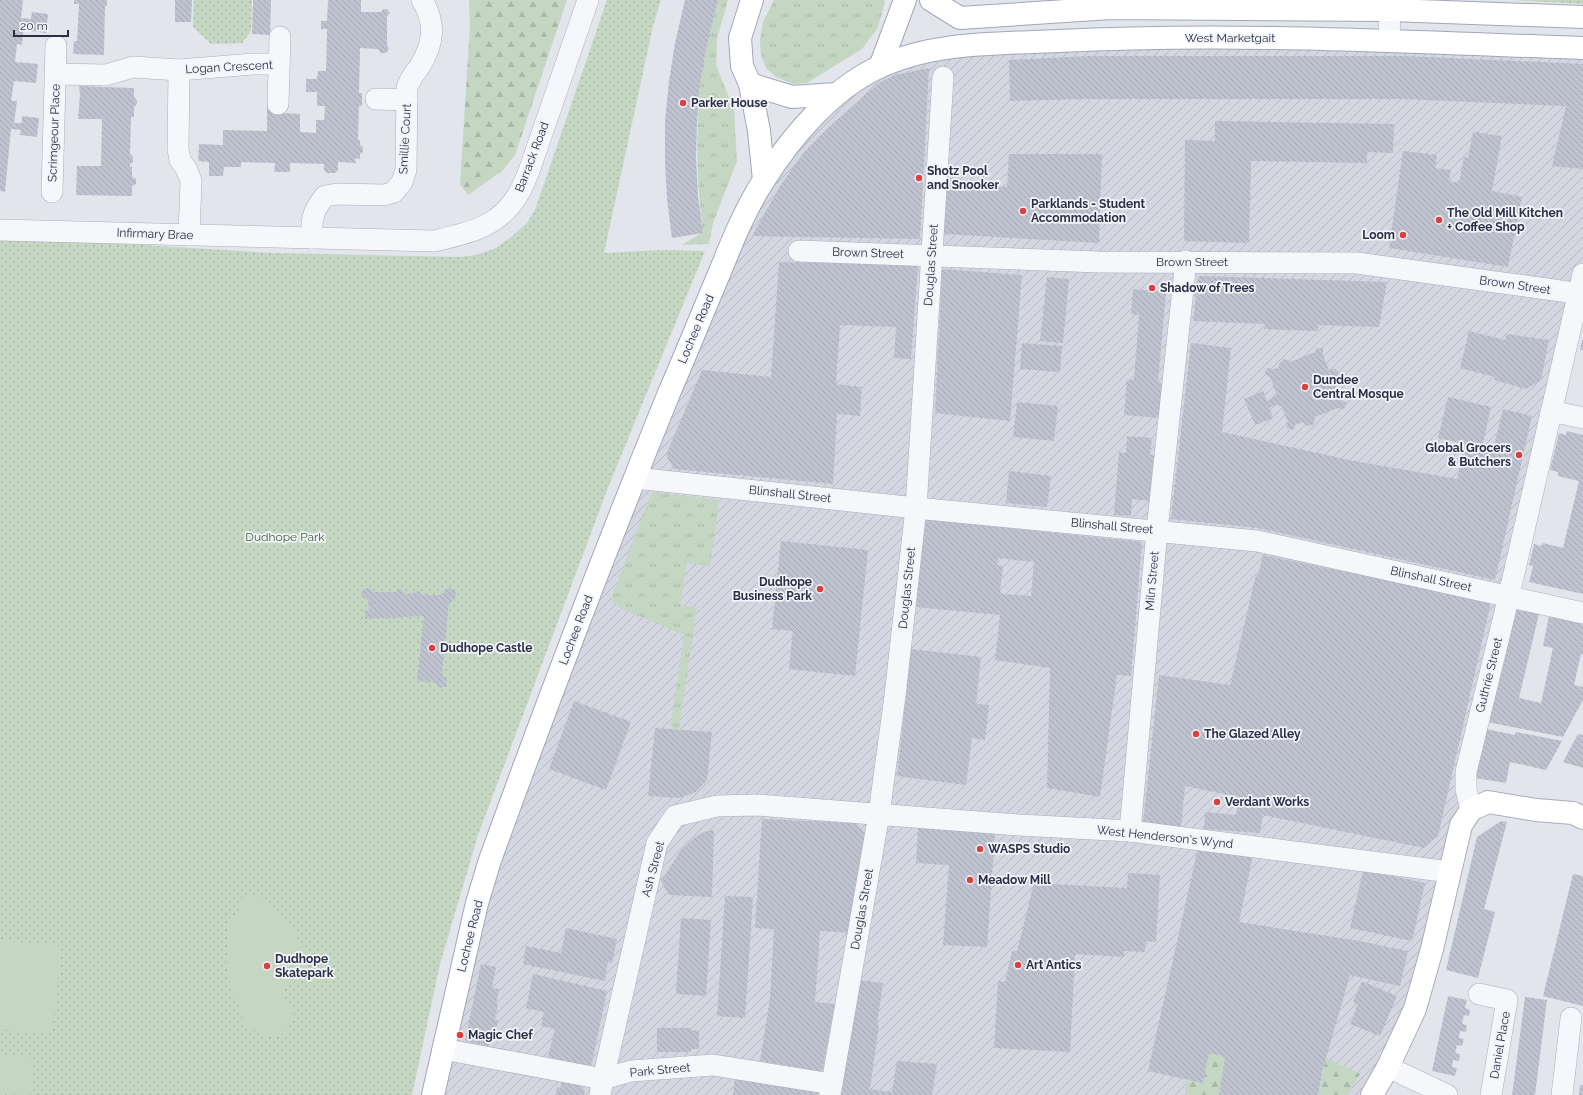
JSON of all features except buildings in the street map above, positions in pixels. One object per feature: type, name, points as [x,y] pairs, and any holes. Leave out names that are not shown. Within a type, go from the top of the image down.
[{"type":"main road","points":[[752,0],[740,38],[742,66],[750,84],[759,131],[764,180]]},
{"type":"main road","points":[[880,67],[905,0]]},
{"type":"main road","points":[[931,0],[960,18],[1111,8],[1394,5],[1583,17]]},
{"type":"main road","name":"West Marketgait","points":[[836,94],[859,77],[908,55],[944,48],[1104,39],[1265,38],[1389,40],[1583,48]]},
{"type":"main road","points":[[750,84],[792,96],[836,94]]},
{"type":"main road","name":"Lochee Road","points":[[433,1095],[477,903],[490,860],[635,478],[741,222],[764,180],[784,152],[806,125],[836,94]]},
{"type":"main road","points":[[1372,1095],[1388,1068],[1414,1009],[1432,949],[1461,825],[1471,810],[1488,802],[1536,810],[1580,812]]},
{"type":"street","name":"Smillie Court","points":[[311,238],[313,215],[317,205],[325,196],[337,194],[384,195],[394,192],[402,182],[406,170],[407,88],[410,77],[427,53],[431,38],[432,24],[428,10],[422,0]]},
{"type":"street","name":"Barrack Road","points":[[311,238],[434,241],[461,235],[484,227],[503,214],[519,194],[529,171],[588,0]]},
{"type":"street","points":[[1389,40],[1394,5]]},
{"type":"street","name":"Logan Crescent","points":[[278,104],[280,37]]},
{"type":"street","name":"Scrimgeour Place","points":[[52,192],[56,46]]},
{"type":"street","name":"Logan Crescent","points":[[179,70],[253,64],[279,64]]},
{"type":"street","name":"Scrimgeour Place","points":[[55,74],[106,75],[133,67],[179,70]]},
{"type":"street","points":[[179,70],[178,150],[180,160],[187,170],[191,180],[188,235]]},
{"type":"street","name":"Douglas Street","points":[[831,1090],[879,814],[895,696],[916,508],[943,77]]},
{"type":"street","points":[[376,100],[407,100]]},
{"type":"street","name":"Infirmary Brae","points":[[0,230],[311,238]]},
{"type":"street","name":"Brown Street","points":[[799,251],[1099,262],[1186,261],[1357,263],[1582,287]]},
{"type":"street","name":"Miln Street","points":[[1130,830],[1156,530],[1186,261]]},
{"type":"street","name":"Guthrie Street","points":[[1471,810],[1466,789],[1466,772],[1551,411],[1582,287]]},
{"type":"street","points":[[1551,411],[1583,418]]},
{"type":"street","name":"Blinshall Street","points":[[635,478],[916,508],[1156,530],[1257,541],[1583,613]]},
{"type":"street","name":"Ash Street","points":[[601,1087],[657,843],[675,816],[717,806],[757,806],[879,814]]},
{"type":"street","name":"West Henderson's Wynd","points":[[879,814],[1019,825],[1130,830],[1450,872]]},
{"type":"street","name":"Daniel Place","points":[[1479,994],[1508,1000],[1491,1095]]},
{"type":"street","points":[[1562,1095],[1571,1018]]},
{"type":"street","name":"Park Street","points":[[443,1049],[601,1087],[631,1071],[713,1065],[831,1090]]},
{"type":"street","points":[[1388,1068],[1447,1095]]},
{"type":"shaded area","points":[[944,48],[1583,48],[1583,274],[1466,789],[1432,949],[1372,1095],[442,1095],[485,904],[524,788],[753,199],[836,94]]},
{"type":"green space","points":[[194,0],[252,0],[251,31],[242,43],[211,44],[193,27]]},
{"type":"green space","points":[[469,0],[567,0],[515,155],[502,171],[468,195],[460,184],[470,26]]},
{"type":"green space","name":"Dudhope Park","points":[[607,0],[661,0],[653,26],[604,253],[662,250],[705,251],[609,485],[478,835],[440,964],[412,1095],[0,1095],[0,236],[272,253],[460,257],[476,255],[494,249],[510,238],[527,223],[535,210]]},
{"type":"green space","points":[[718,0],[728,0],[717,39],[716,65],[734,110],[737,161],[713,223],[709,244],[682,245],[703,232],[697,164],[699,96],[705,50]]},
{"type":"green space","points":[[774,0],[884,0],[885,3],[877,29],[862,49],[807,83],[793,84],[776,77],[766,68],[761,55],[760,40],[763,22]]},
{"type":"green space","points":[[1513,0],[1583,0],[1583,4]]},
{"type":"green space","points":[[652,492],[719,500],[710,566],[687,563],[680,605],[697,608],[679,729],[671,729],[671,724],[684,635],[620,608],[611,599]]},
{"type":"green space","name":"Dudhope Skatepark","points":[[243,897],[258,897],[269,904],[294,928],[300,944],[308,953],[309,961],[302,978],[284,987],[282,993],[294,1013],[290,1025],[285,1032],[279,1036],[273,1037],[265,1035],[240,1022],[243,1017],[231,989],[226,960],[229,918],[239,915],[241,900]]},
{"type":"green space","points":[[0,940],[62,946],[52,1034],[0,1029]]},
{"type":"green space","points":[[1209,1054],[1225,1056],[1219,1095],[1188,1095],[1185,1089],[1187,1079],[1203,1083]]},
{"type":"green space","points":[[0,1055],[34,1058],[30,1095],[0,1094]]},
{"type":"green space","points":[[1326,1058],[1360,1074],[1348,1095],[1318,1095]]},
{"type":"place","name":"Parker House","points":[[683,103]]},
{"type":"place","name":"Shotz Pool and Snooker","points":[[919,178]]},
{"type":"place","name":"Parklands - Student Accommodation","points":[[1023,211]]},
{"type":"place","name":"The Old Mill Kitchen + Coffee Shop","points":[[1439,220]]},
{"type":"place","name":"Loom","points":[[1403,235]]},
{"type":"place","name":"Shadow of Trees","points":[[1152,288]]},
{"type":"place","name":"Dundee Central Mosque","points":[[1305,387]]},
{"type":"place","name":"Global Grocers & Butchers","points":[[1519,455]]},
{"type":"place","name":"Dudhope Business Park","points":[[820,589]]},
{"type":"place","name":"Dudhope Castle","points":[[432,648]]},
{"type":"place","name":"The Glazed Alley","points":[[1196,734]]},
{"type":"place","name":"Verdant Works","points":[[1217,802]]},
{"type":"place","name":"WASPS Studio","points":[[980,849]]},
{"type":"place","name":"Meadow Mill","points":[[970,880]]},
{"type":"place","name":"Art Antics","points":[[1018,965]]},
{"type":"place","name":"Dudhope Skatepark","points":[[267,966]]},
{"type":"place","name":"Magic Chef","points":[[460,1035]]}]
